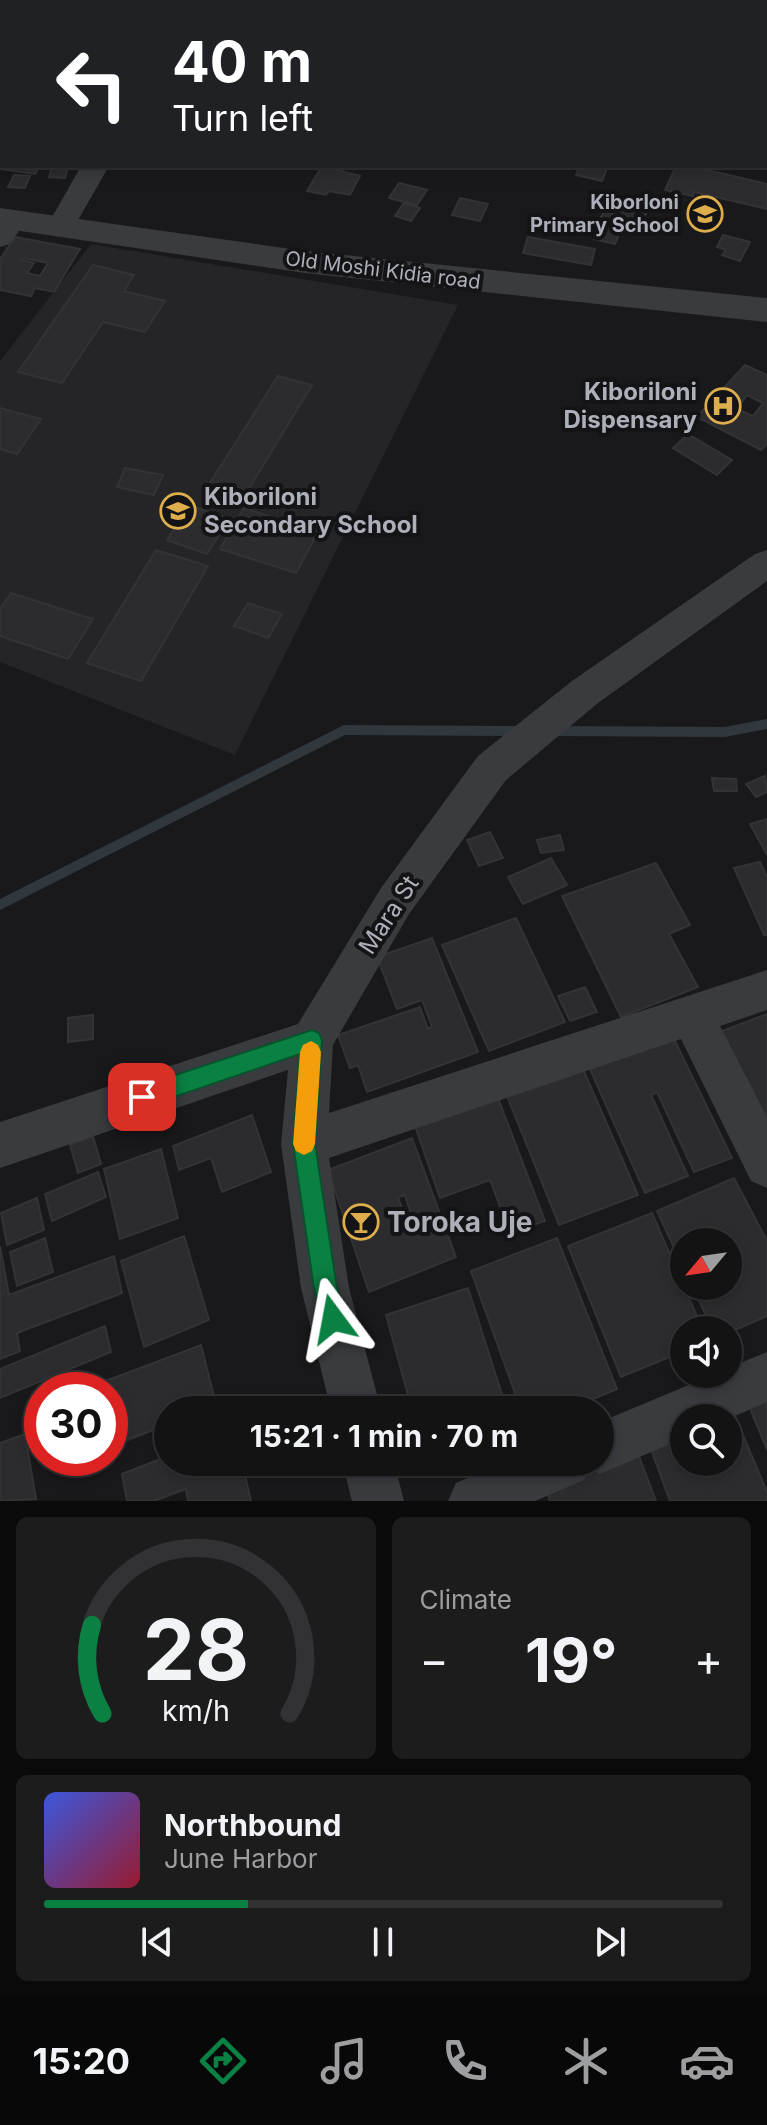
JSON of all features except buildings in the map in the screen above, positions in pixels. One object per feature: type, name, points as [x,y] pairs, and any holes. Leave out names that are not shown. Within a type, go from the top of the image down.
[{"type":"street","points":[[60,228],[94,168]]},
{"type":"street","name":"Old Moshi Kidia road","points":[[4,225],[60,228],[305,262],[767,310]]},
{"type":"street","name":"Mara St","points":[[352,1396],[325,1288],[304,1144],[312,1040],[404,889],[492,768],[544,724],[767,563]]},
{"type":"street","points":[[304,1144],[767,990]]},
{"type":"street","points":[[692,1015],[767,1165]]},
{"type":"street","points":[[0,1145],[312,1040]]},
{"type":"street","points":[[614,1442],[767,1377]]},
{"type":"street","points":[[372,1476],[378,1501]]},
{"type":"street","points":[[474,1501],[533,1476]]},
{"type":"shaded area","name":"Kiboriloni Secondary School","points":[[91,244],[458,305],[235,755],[0,662],[0,361]]},
{"type":"waterway","points":[[551,731],[725,732],[767,724]]},
{"type":"waterway","points":[[0,905],[344,730],[522,731]]},
{"type":"slow traffic","points":[[304,1144],[311,1052]]},
{"type":"place","name":"Kiborloni Primary School","points":[[705,214]]},
{"type":"place","name":"Kiboriloni Dispensary","points":[[723,406]]},
{"type":"place","name":"Kiboriloni Secondary School","points":[[178,511]]},
{"type":"place","name":"Toroka Uje","points":[[361,1222]]},
{"type":"route","points":[[142,1097],[312,1040],[304,1144],[325,1288],[333,1319]]}]
